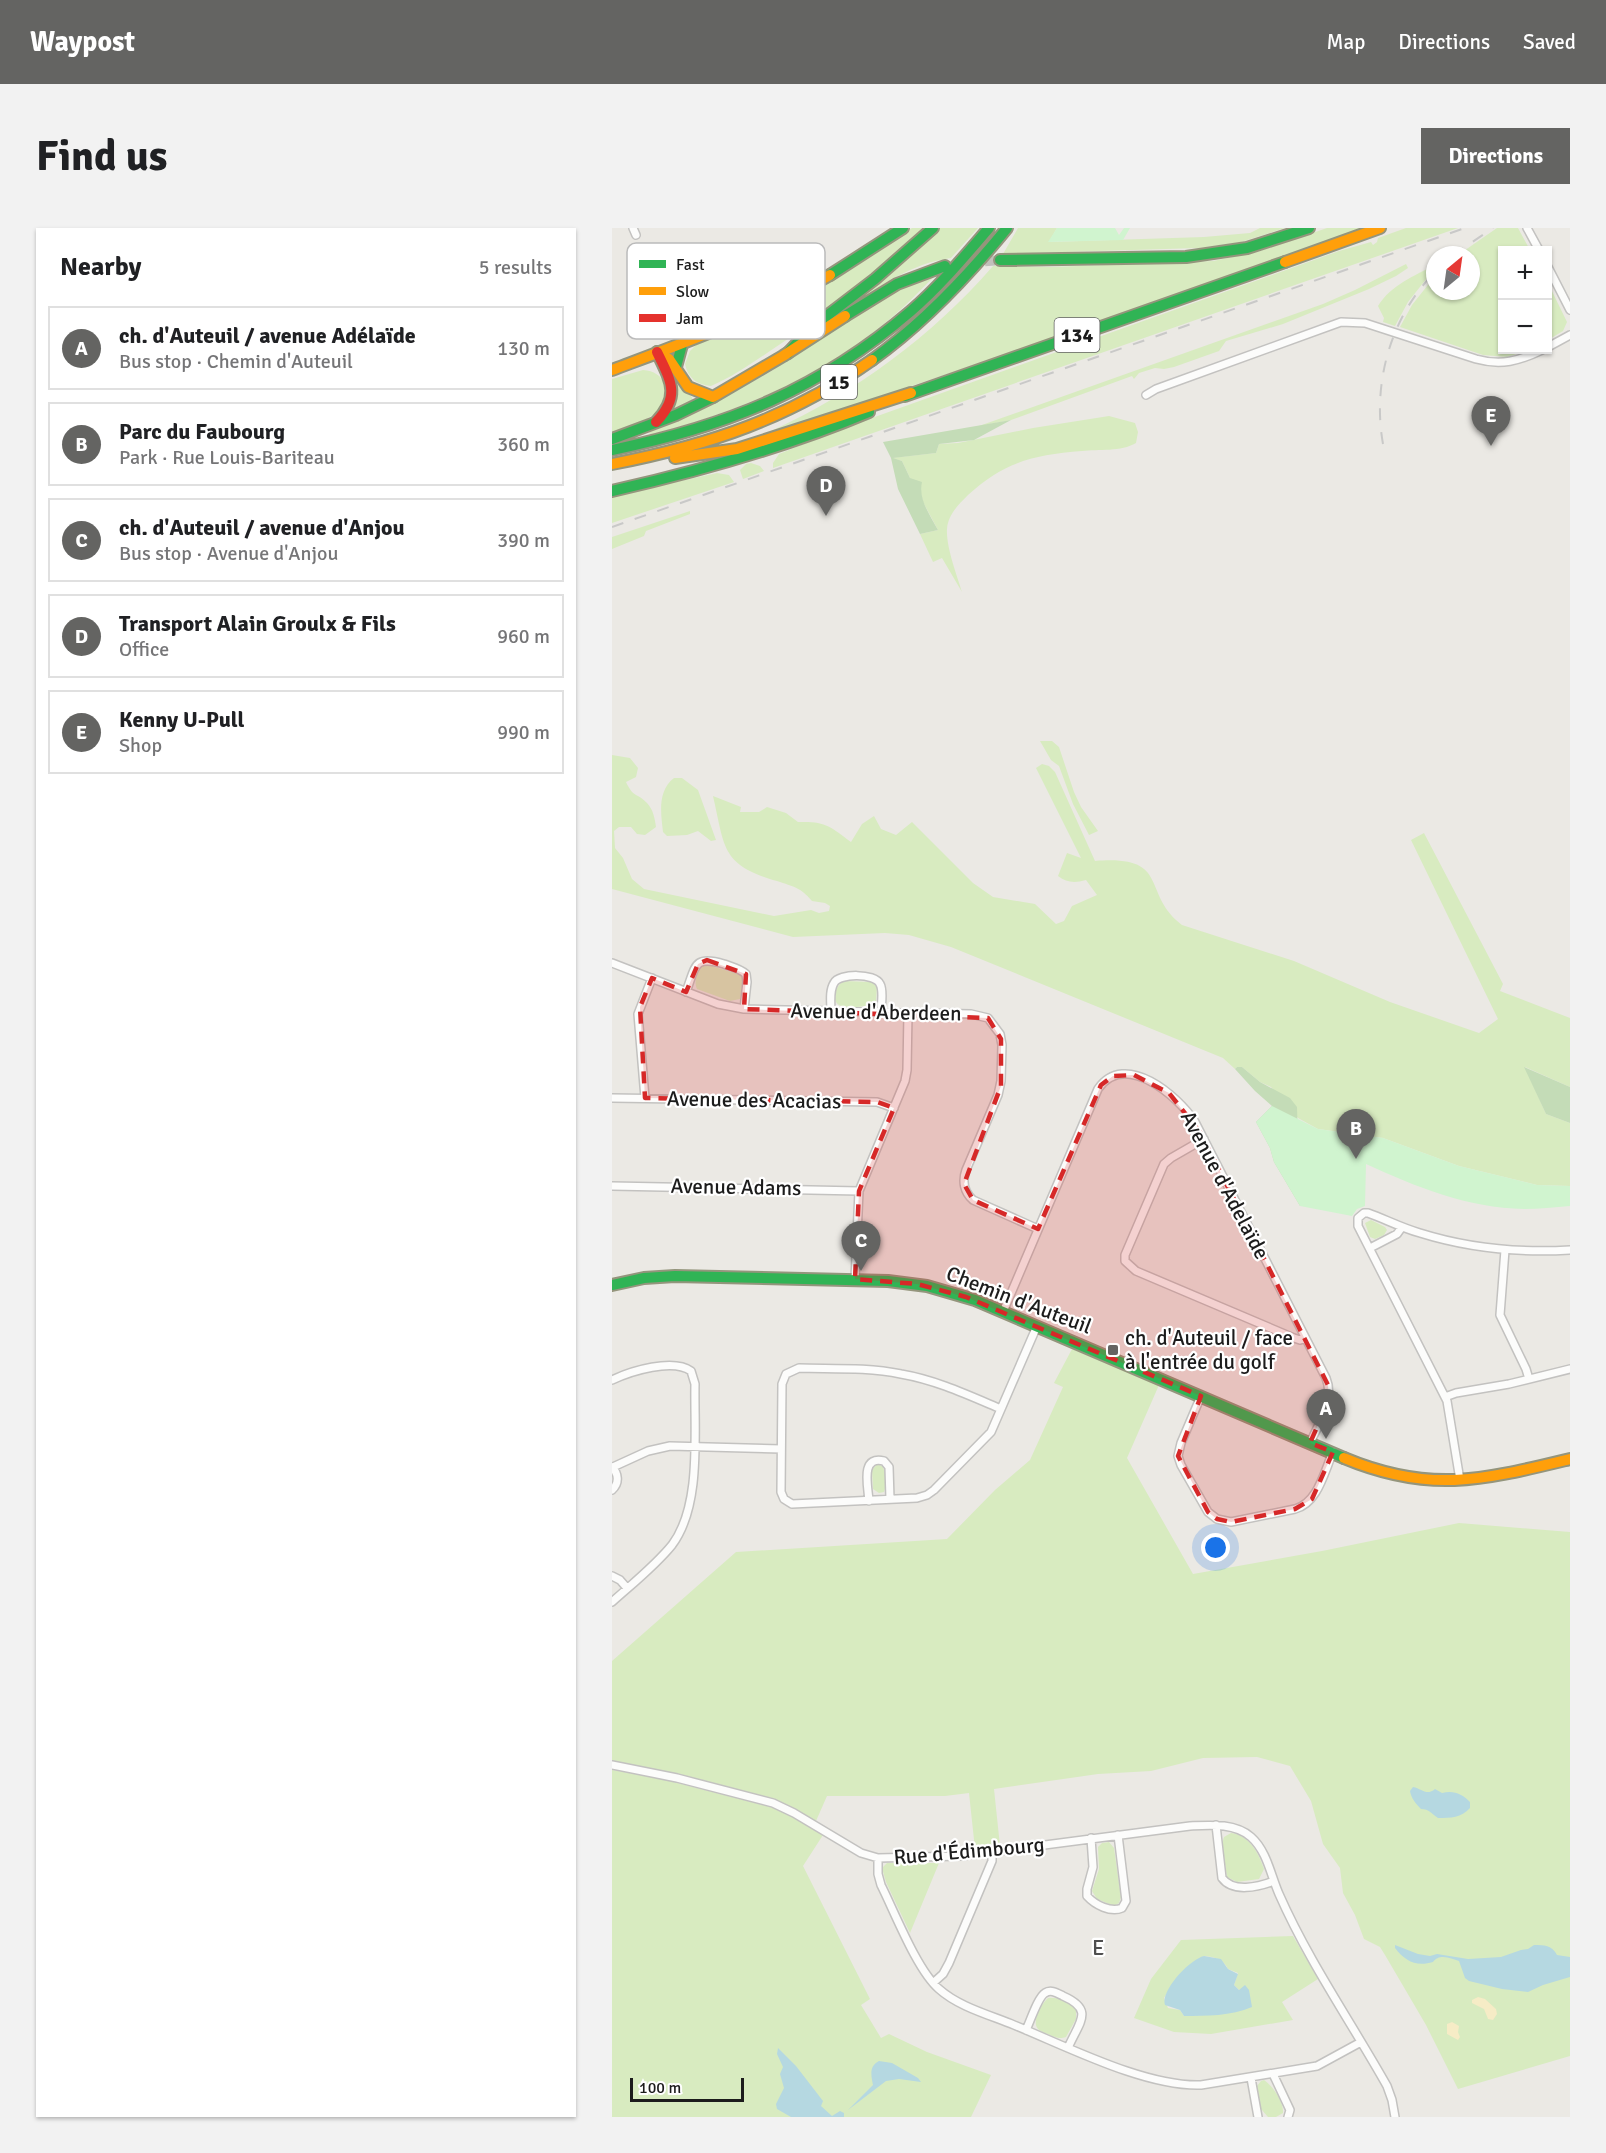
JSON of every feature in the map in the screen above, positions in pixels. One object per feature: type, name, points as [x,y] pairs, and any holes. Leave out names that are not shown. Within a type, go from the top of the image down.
[{"type":"main road","points":[[825,277],[853,262],[903,228]]},
{"type":"main road","points":[[825,317],[875,279],[933,228]]},
{"type":"main road","name":"15","points":[[612,450],[660,441],[719,424],[770,404],[820,378],[868,346],[918,306],[957,267],[989,228]]},
{"type":"main road","name":"15","points":[[612,465],[680,450],[740,431],[831,387],[888,350],[928,317],[966,278],[1007,228]]},
{"type":"main road","points":[[1000,260],[1196,256],[1247,248],[1309,228]]},
{"type":"main road","name":"134","points":[[911,393],[1380,228]]},
{"type":"main road","points":[[825,328],[890,287],[919,273],[945,266]]},
{"type":"main road","points":[[612,369],[688,339]]},
{"type":"main road","points":[[788,352],[800,339]]},
{"type":"main road","points":[[612,439],[673,417],[713,397],[808,339]]},
{"type":"main road","points":[[676,367],[683,341]]},
{"type":"main road","points":[[657,352],[669,359],[688,387],[713,397]]},
{"type":"main road","points":[[654,423],[668,409],[673,394],[671,383],[657,352]]},
{"type":"main road","points":[[625,462],[726,451],[780,436],[911,393]]},
{"type":"main road","points":[[612,490],[707,469],[753,456],[854,419],[911,393]]},
{"type":"main road","name":"Chemin d'Auteuil","points":[[612,1285],[663,1276],[855,1279],[898,1281],[927,1286],[966,1297],[1003,1312],[1310,1443],[1368,1466],[1408,1477],[1433,1481],[1460,1480],[1507,1473],[1570,1459]]},
{"type":"street","points":[[1527,228],[1537,246]]},
{"type":"street","points":[[1552,275],[1570,310]]},
{"type":"street","points":[[1146,395],[1156,389],[1341,322],[1365,323],[1494,363],[1518,360],[1532,354]]},
{"type":"street","points":[[1552,345],[1570,335]]},
{"type":"street","points":[[686,992],[700,962],[707,960],[729,966],[743,971],[747,977],[744,1009]]},
{"type":"street","name":"Avenue d'Aberdeen","points":[[612,963],[718,1004],[744,1009],[979,1015],[988,1018],[997,1029],[1002,1045],[1001,1086],[964,1175],[964,1184],[973,1200],[1038,1229]]},
{"type":"street","points":[[831,1011],[832,989],[836,980],[843,976],[868,976],[881,986],[881,1012]]},
{"type":"street","points":[[645,1098],[638,1014],[652,978]]},
{"type":"street","points":[[855,1279],[859,1191],[906,1076],[908,1013]]},
{"type":"street","name":"Avenue d'Adelaïde","points":[[1003,1312],[1095,1095],[1101,1085],[1113,1076],[1134,1075],[1169,1093],[1185,1108],[1204,1139],[1326,1378],[1329,1400],[1310,1443]]},
{"type":"street","name":"Avenue des Acacias","points":[[612,1098],[877,1102],[894,1108]]},
{"type":"street","points":[[1204,1139],[1164,1164],[1125,1255],[1125,1261],[1131,1268],[1167,1284],[1294,1338],[1300,1340],[1305,1338]]},
{"type":"street","name":"Avenue Adams","points":[[612,1186],[859,1191]]},
{"type":"street","points":[[1460,1480],[1445,1397],[1358,1226],[1358,1218],[1368,1213],[1402,1227],[1454,1242],[1505,1250],[1570,1250]]},
{"type":"street","points":[[1370,1248],[1397,1234],[1402,1227]]},
{"type":"street","points":[[1505,1250],[1500,1316],[1529,1379]]},
{"type":"street","points":[[1001,1409],[948,1387],[902,1374],[872,1370],[799,1368],[786,1374],[782,1384],[781,1492],[788,1503],[797,1505],[923,1497],[934,1490],[991,1432],[1001,1409],[1037,1326]]},
{"type":"street","points":[[612,1380],[641,1370],[680,1366],[691,1371],[695,1379],[692,1490],[684,1522],[668,1550],[612,1602]]},
{"type":"street","points":[[1445,1397],[1570,1369]]},
{"type":"street","points":[[1201,1396],[1180,1443],[1179,1456],[1181,1465],[1208,1512],[1216,1519],[1226,1522],[1235,1521],[1304,1506],[1314,1494],[1333,1452]]},
{"type":"street","points":[[612,1490],[618,1479],[612,1467],[655,1449],[694,1446],[781,1449]]},
{"type":"street","points":[[869,1501],[867,1467],[871,1461],[876,1459],[884,1461],[889,1467],[890,1499]]},
{"type":"street","points":[[612,1576],[627,1588]]},
{"type":"street","name":"Rue d'Édimbourg","points":[[612,1765],[677,1778],[773,1803],[861,1853],[878,1858],[932,1858],[992,1852],[1190,1826],[1216,1825],[1239,1830],[1254,1840],[1265,1857],[1304,1946],[1387,2086],[1395,2117]]},
{"type":"street","points":[[1216,1825],[1222,1878],[1225,1882],[1232,1887],[1241,1887],[1274,1881]]},
{"type":"street","points":[[1091,1838],[1093,1867],[1087,1896],[1093,1902],[1115,1910],[1122,1908],[1126,1901],[1118,1835]]},
{"type":"street","points":[[933,1983],[943,1974],[949,1963],[989,1867],[992,1852]]},
{"type":"street","points":[[878,1858],[881,1885],[922,1967],[933,1983],[954,2000],[1068,2048],[1113,2065],[1177,2084],[1201,2085],[1317,2066],[1361,2042]]},
{"type":"street","points":[[1026,2030],[1042,1995],[1054,1992],[1077,2003],[1082,2009],[1081,2018],[1068,2048]]},
{"type":"street","points":[[1273,2074],[1290,2110],[1288,2117]]},
{"type":"street","points":[[1251,2078],[1258,2117]]},
{"type":"highlighted area","points":[[707,960],[746,974],[744,1009],[988,1018],[1001,1039],[1001,1086],[964,1184],[973,1200],[1038,1229],[1101,1085],[1113,1076],[1134,1075],[1169,1093],[1200,1132],[1328,1385],[1329,1400],[1310,1443],[1333,1452],[1312,1499],[1295,1509],[1231,1522],[1217,1519],[1208,1512],[1178,1456],[1201,1396],[966,1297],[917,1284],[855,1279],[859,1191],[894,1108],[877,1102],[645,1098],[640,1007],[652,978],[686,992],[698,964]]},
{"type":"green space","points":[[912,228],[924,228],[825,312],[825,284]]},
{"type":"green space","points":[[940,228],[978,228],[951,258],[910,270],[847,309]]},
{"type":"green space","points":[[1018,228],[1057,228],[1049,242],[1204,237],[1250,233],[1260,228],[1285,228],[1241,242],[1199,248],[1003,254]]},
{"type":"green space","points":[[1057,228],[1115,228],[1119,235],[1124,228],[1130,228],[1123,240],[1048,242]]},
{"type":"green space","points":[[1327,228],[1364,228],[995,358],[771,433],[833,399],[891,360],[944,316],[993,266],[1051,267],[1213,261],[1257,252]]},
{"type":"green space","points":[[1406,228],[1458,228],[773,468],[773,463],[779,454],[844,428],[1339,251],[1371,242],[1373,245],[1378,238]]},
{"type":"green space","points":[[1497,228],[1518,228],[1528,246],[1498,246],[1498,354],[1516,354],[1507,357],[1483,355],[1400,327],[1412,305],[1426,287],[1426,300],[1480,300],[1480,246],[1471,246]]},
{"type":"green space","points":[[1406,264],[1408,268],[1369,289],[1283,324],[1226,341],[1219,351],[1174,367],[1155,368],[1139,373],[1134,379],[1132,376],[1011,420],[979,426],[1323,304]]},
{"type":"green space","points":[[1426,270],[1426,279],[1408,302],[1395,326],[1383,322],[1384,318],[1378,306],[1389,292]]},
{"type":"green space","points":[[935,276],[885,323],[832,361],[744,405],[650,435],[649,430],[758,379],[817,339],[825,339],[825,334],[870,303],[913,283]]},
{"type":"green space","points":[[1552,291],[1567,322],[1563,331],[1552,338]]},
{"type":"green space","points":[[709,339],[787,339],[749,365],[711,386],[697,382],[688,373],[685,364],[690,351],[696,345]]},
{"type":"green space","points":[[643,370],[657,374],[665,385],[664,404],[650,417],[612,432],[612,379]]},
{"type":"green space","points":[[678,385],[692,397],[693,403],[674,413],[676,386]]},
{"type":"green space","points":[[1109,416],[1135,423],[1138,432],[1136,443],[1117,449],[1049,455],[1020,462],[981,484],[957,506],[949,519],[947,536],[962,592],[942,558],[933,562],[920,534],[938,530],[923,502],[920,490],[910,478],[902,461],[891,458],[936,453],[939,444],[958,443]]},
{"type":"green space","points":[[1011,420],[974,440],[939,444],[936,453],[893,458],[902,461],[910,478],[922,482],[923,501],[938,530],[920,534],[898,489],[891,458],[883,442]]},
{"type":"green space","points":[[746,464],[760,466],[764,471],[743,479],[740,470]]},
{"type":"green space","points":[[717,473],[729,475],[734,482],[612,523],[612,496]]},
{"type":"green space","points":[[690,511],[690,514],[646,531],[644,536],[612,549],[612,537]]},
{"type":"green space","points":[[1040,741],[1052,741],[1059,747],[1074,792],[1081,807],[1098,831],[1089,835],[1073,804],[1059,766],[1051,760]]},
{"type":"green space","points":[[612,755],[630,758],[638,768],[636,777],[626,782],[631,791],[649,805],[654,817],[656,827],[645,835],[637,834],[631,827],[619,827],[614,831],[615,848],[623,858],[632,879],[644,889],[774,916],[811,910],[819,913],[829,911],[830,906],[825,903],[812,901],[796,888],[759,875],[735,861],[724,842],[713,796],[741,807],[740,812],[759,812],[767,807],[786,813],[798,822],[821,824],[832,828],[851,842],[862,824],[874,816],[881,829],[896,835],[912,822],[973,883],[993,897],[1035,904],[1056,924],[1064,921],[1072,906],[1097,895],[1086,880],[1071,882],[1058,876],[1067,853],[1081,858],[1036,768],[1042,764],[1049,766],[1055,772],[1095,861],[1119,861],[1135,864],[1145,870],[1169,913],[1182,925],[1294,961],[1390,1002],[1479,1033],[1498,1019],[1411,840],[1424,833],[1503,984],[1500,991],[1570,1018],[1570,1087],[1525,1067],[1546,1114],[1570,1123],[1570,1186],[1537,1185],[1459,1166],[1383,1138],[1318,1129],[1298,1118],[1271,1087],[1260,1082],[1242,1067],[1235,1069],[1223,1058],[951,947],[909,935],[885,933],[793,937],[612,889]]},
{"type":"green space","points":[[674,778],[682,778],[698,790],[716,840],[711,841],[698,831],[687,835],[667,836],[663,832],[661,803],[665,789]]},
{"type":"green space","points":[[705,964],[741,975],[743,979],[740,999],[730,1001],[697,989],[697,975]]},
{"type":"green space","points":[[844,981],[872,982],[877,987],[876,1002],[858,1007],[839,1005],[835,996],[839,985]]},
{"type":"green space","points":[[1242,1067],[1260,1082],[1290,1098],[1297,1107],[1300,1206],[1274,1162],[1270,1148],[1256,1122],[1272,1106],[1235,1069]]},
{"type":"green space","points":[[1524,1067],[1570,1087],[1570,1123],[1546,1114]]},
{"type":"green space","points":[[1272,1106],[1318,1129],[1383,1138],[1459,1166],[1537,1185],[1570,1186],[1570,1206],[1524,1209],[1483,1205],[1423,1188],[1366,1164],[1365,1206],[1357,1209],[1352,1216],[1300,1206],[1274,1162],[1270,1148],[1256,1122]]},
{"type":"green space","points":[[1371,1220],[1385,1227],[1387,1230],[1384,1235],[1375,1239],[1370,1237],[1365,1223]]},
{"type":"green space","points":[[1072,1349],[1159,1385],[1127,1458],[1193,1574],[1459,1523],[1570,1532],[1570,2056],[1458,2089],[1426,2025],[1380,1947],[1364,1939],[1343,1893],[1340,1868],[1323,1844],[1311,1801],[1290,1766],[1257,1757],[1203,1758],[1151,1771],[1098,1774],[994,1789],[1000,1846],[975,1849],[969,1793],[945,1796],[827,1796],[816,1821],[771,1798],[683,1775],[612,1761],[612,1661],[736,1552],[947,1539],[995,1490],[1030,1460],[1063,1387],[1054,1383]]},
{"type":"green space","points":[[877,1464],[882,1466],[886,1478],[884,1492],[879,1493],[873,1489],[872,1470]]},
{"type":"green space","points":[[612,1770],[658,1778],[771,1807],[823,1835],[803,1866],[870,1999],[861,2005],[881,2038],[889,2034],[927,2052],[991,2075],[971,2117],[612,2117]]},
{"type":"green space","points":[[1231,1833],[1243,1837],[1256,1851],[1264,1869],[1259,1879],[1237,1882],[1227,1877],[1222,1844],[1224,1837]]},
{"type":"green space","points":[[1109,1842],[1114,1848],[1121,1897],[1119,1903],[1114,1906],[1097,1899],[1092,1891],[1099,1869],[1098,1847],[1102,1843]]},
{"type":"green space","points":[[887,1863],[939,1863],[910,1933],[886,1882],[882,1868]]},
{"type":"green space","points":[[1293,1936],[1318,1979],[1282,2002],[1293,2020],[1211,2034],[1174,2032],[1134,2018],[1151,1979],[1181,1940]],"holes":[[[1204,1956],[1218,1959],[1228,1969],[1238,1973],[1234,1985],[1239,1990],[1241,1989],[1221,2014],[1184,2016],[1180,2010],[1168,2008],[1164,1998],[1177,1979]]]},
{"type":"green space","points":[[1048,1998],[1064,2001],[1076,2010],[1076,2019],[1066,2037],[1052,2036],[1039,2030],[1036,2026],[1038,2012]]},
{"type":"green space","points":[[1264,2080],[1274,2090],[1282,2104],[1283,2113],[1276,2117],[1268,2117],[1261,2109],[1257,2086]]},
{"type":"sand","points":[[1478,1997],[1485,1999],[1496,2009],[1497,2014],[1493,2020],[1488,2019],[1484,2009],[1472,2003],[1472,2000]]},
{"type":"sand","points":[[1452,2022],[1459,2026],[1458,2040],[1447,2034],[1447,2024]]},
{"type":"water","points":[[1413,1787],[1427,1792],[1435,1789],[1442,1793],[1458,1793],[1470,1802],[1470,1808],[1459,1816],[1438,1818],[1421,1809],[1416,1803],[1410,1791]]},
{"type":"water","points":[[1395,1945],[1418,1954],[1430,1956],[1437,1954],[1468,1959],[1501,1957],[1534,1945],[1550,1947],[1557,1955],[1570,1957],[1570,1977],[1528,1992],[1502,1989],[1469,1981],[1465,1978],[1459,1961],[1449,1958],[1442,1957],[1433,1962],[1421,1964],[1411,1962],[1395,1948]]},
{"type":"water","points":[[1204,1956],[1221,1959],[1228,1969],[1238,1974],[1234,1985],[1239,1990],[1245,1985],[1249,1990],[1252,2007],[1227,2014],[1184,2016],[1180,2010],[1165,2005],[1167,1992],[1177,1976],[1191,1963]]},
{"type":"water","points":[[778,2048],[796,2066],[823,2101],[821,2106],[832,2116],[840,2111],[844,2113],[844,2117],[791,2117],[777,2109],[776,2104],[784,2088],[780,2074],[783,2067],[777,2054]]},
{"type":"water","points":[[879,2061],[892,2063],[921,2082],[899,2079],[886,2081],[848,2110],[873,2085],[872,2068]]},
{"type":"tunnel","points":[[955,264],[1000,260]]},
{"type":"railway","points":[[612,527],[1465,228]]},
{"type":"railway","points":[[1466,246],[1493,228]]},
{"type":"railway","points":[[1383,444],[1380,398],[1388,352],[1407,309],[1426,283]]},
{"type":"traffic: fast","points":[[830,275],[903,228]]},
{"type":"traffic: fast","points":[[825,317],[875,279],[933,228]]},
{"type":"traffic: fast","points":[[612,450],[695,429],[734,416],[807,383],[877,338],[911,311],[952,271],[989,228]]},
{"type":"traffic: fast","points":[[872,360],[909,331],[944,298],[1007,228]]},
{"type":"traffic: fast","points":[[1000,260],[1186,257],[1247,248],[1309,228]]},
{"type":"traffic: fast","points":[[905,396],[1285,262]]},
{"type":"traffic: fast","points":[[845,316],[897,284],[945,266]]},
{"type":"traffic: fast","points":[[788,353],[801,339]]},
{"type":"traffic: fast","points":[[676,367],[683,341]]},
{"type":"traffic: fast","points":[[612,439],[676,415],[713,397]]},
{"type":"traffic: fast","points":[[612,491],[742,457],[838,425],[869,412]]},
{"type":"traffic: fast","points":[[612,1285],[644,1278],[675,1276],[888,1281],[927,1286],[975,1300],[1344,1458]]},
{"type":"traffic: slow","points":[[1285,262],[1380,228]]},
{"type":"traffic: slow","points":[[825,278],[830,275]]},
{"type":"traffic: slow","points":[[825,329],[845,316]]},
{"type":"traffic: slow","points":[[612,370],[692,339]]},
{"type":"traffic: slow","points":[[657,352],[669,359],[688,387],[713,397],[809,339]]},
{"type":"traffic: slow","points":[[612,464],[682,448],[748,427],[811,398],[872,360]]},
{"type":"traffic: slow","points":[[675,458],[737,449],[911,393]]},
{"type":"traffic: slow","points":[[1344,1458],[1375,1469],[1430,1480],[1457,1480],[1510,1473],[1570,1459]]},
{"type":"traffic: jam","points":[[656,422],[664,413],[671,396],[669,380],[657,352]]},
{"type":"place","name":"Kenny U-Pull","points":[[1491,446]]},
{"type":"place","name":"Transport Alain Groulx & Fils","points":[[826,516]]},
{"type":"place","name":"Parc du Faubourg","points":[[1356,1159]]},
{"type":"place","name":"ch. d'Auteuil / avenue d'Anjou","points":[[861,1271]]},
{"type":"place","name":"ch. d'Auteuil / face à l'entrée du golf","points":[[1113,1350]]},
{"type":"place","name":"ch. d'Auteuil / avenue Adélaïde","points":[[1326,1439]]},
{"type":"district","name":"E","points":[[1099,1947]]}]
